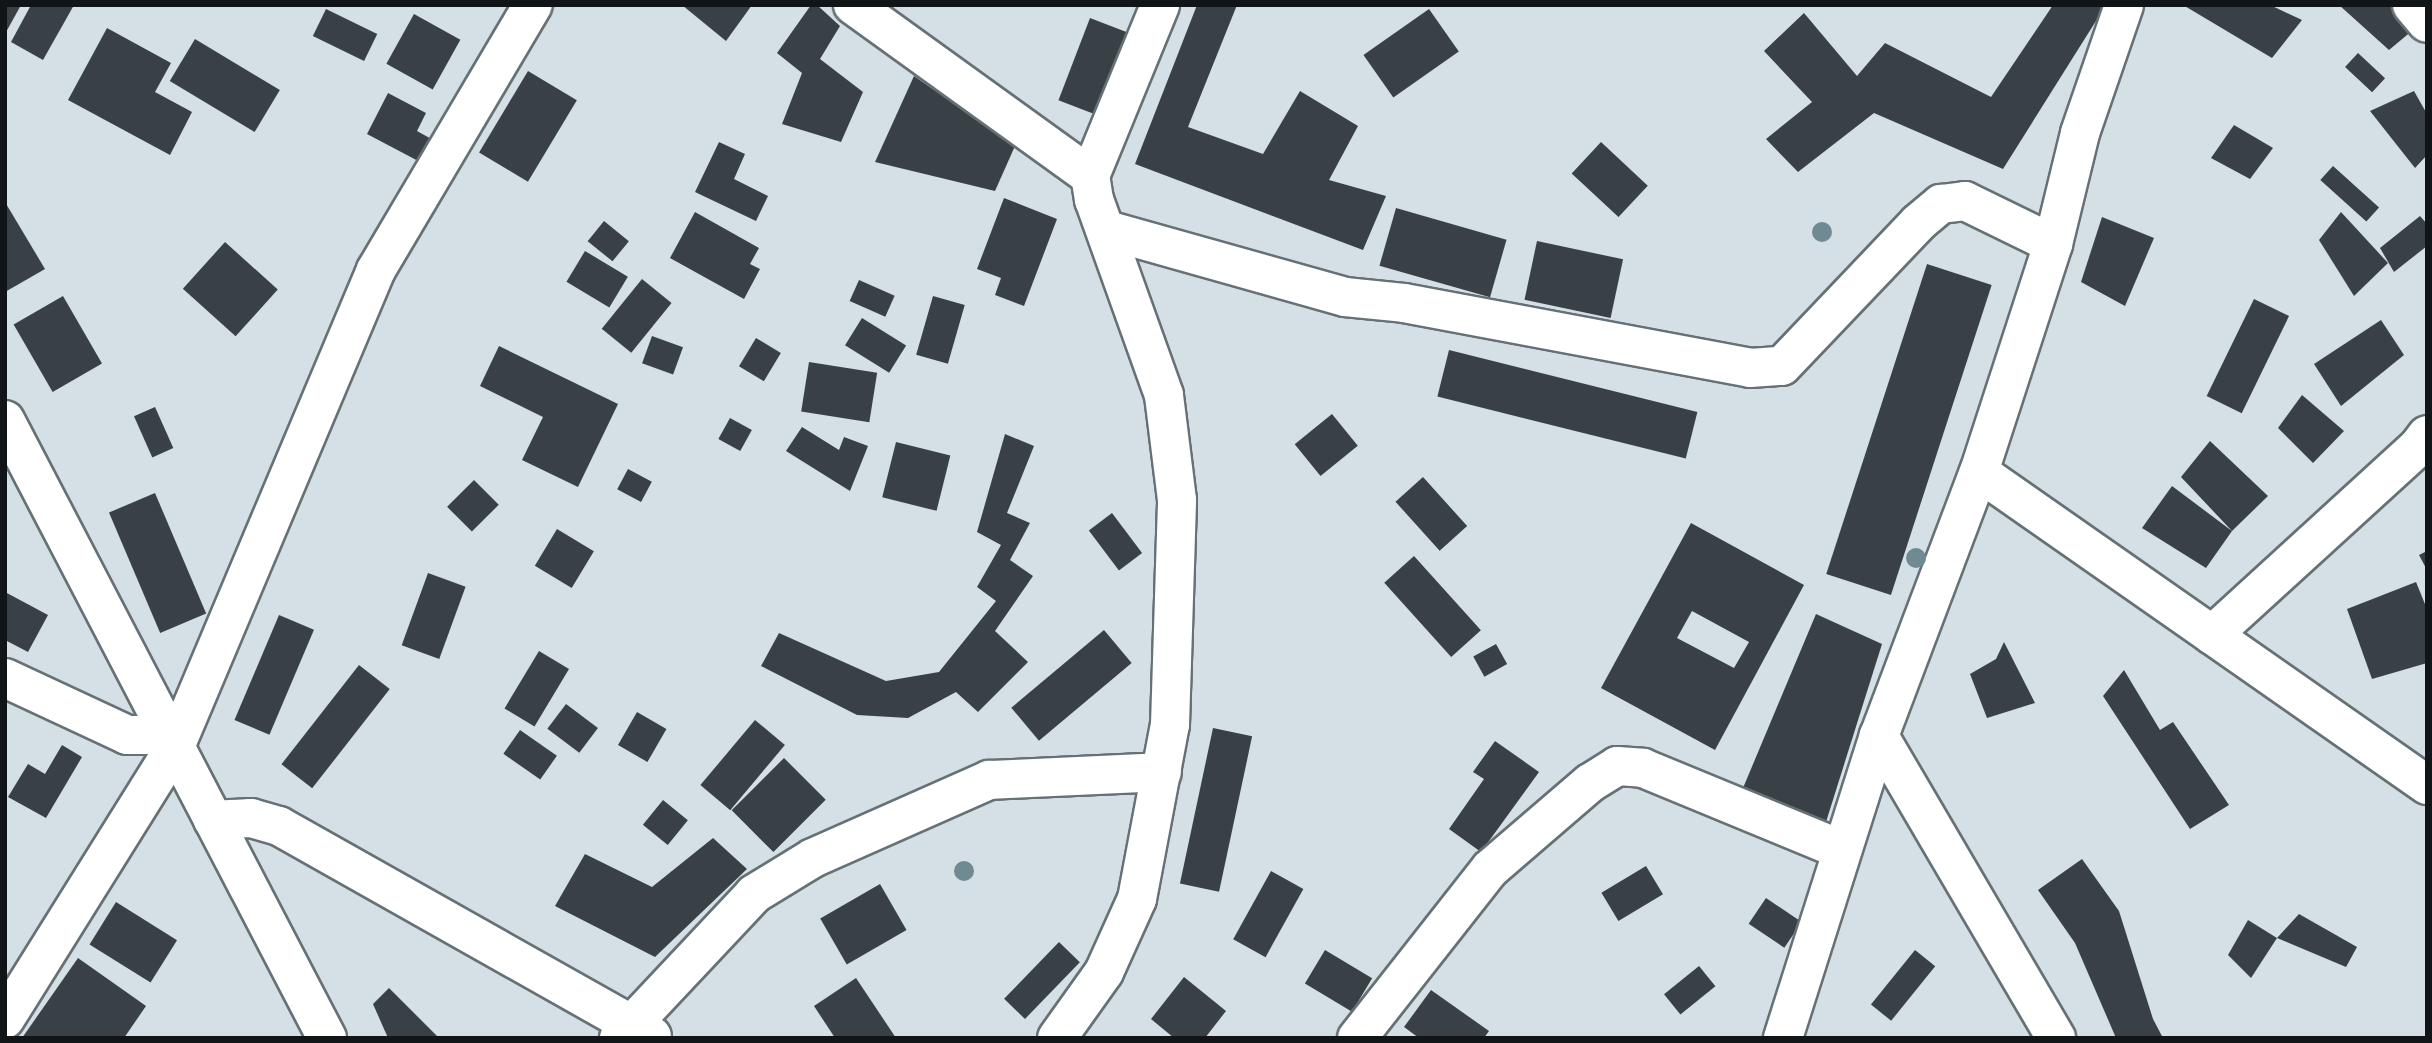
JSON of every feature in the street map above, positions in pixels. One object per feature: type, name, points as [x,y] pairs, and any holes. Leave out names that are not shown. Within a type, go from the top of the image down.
[{"type":"street","points":[[5,1019],[169,736],[376,270],[533,5]]},
{"type":"street","points":[[853,5],[1090,176]]},
{"type":"street","points":[[1056,1038],[1104,972],[1137,899],[1170,725],[1177,500],[1164,395],[1094,200],[1090,176],[1160,5]]},
{"type":"street","points":[[1783,1038],[1879,736],[1979,472],[2053,244],[2080,133],[2124,5]]},
{"type":"street","points":[[2412,5],[2427,23]]},
{"type":"street","points":[[1107,230],[1345,297],[1404,303],[1750,368],[1782,366],[1918,223],[1941,204],[1965,201],[2053,244]]},
{"type":"street","points":[[5,421],[327,1038]]},
{"type":"street","points":[[2212,635],[2418,447],[2427,435]]},
{"type":"street","points":[[1979,472],[2427,785]]},
{"type":"street","points":[[5,678],[127,734],[169,736]]},
{"type":"street","points":[[1879,736],[2056,1038]]},
{"type":"street","points":[[1357,1038],[1490,869],[1590,783],[1617,766],[1643,768],[1842,850]]},
{"type":"street","points":[[213,820],[251,818],[279,826],[636,1033],[754,894],[813,858],[989,780],[1163,772]]},
{"type":"building","points":[[5,5],[21,5],[5,34]]},
{"type":"building","points":[[31,5],[74,5],[43,60],[11,42]]},
{"type":"building","points":[[682,5],[752,5],[726,41]]},
{"type":"building","points":[[811,5],[817,5],[840,26],[820,59],[863,92],[841,142],[782,124],[802,73],[777,53]]},
{"type":"building","points":[[1197,5],[1237,5],[1188,127],[1263,154],[1300,91],[1358,126],[1329,180],[1386,196],[1363,250],[1135,164]]},
{"type":"building","points":[[2053,5],[2106,5],[2003,169],[1874,113],[1798,172],[1766,139],[1812,102],[1764,51],[1804,13],[1857,76],[1885,43],[1991,97]]},
{"type":"building","points":[[2183,5],[2270,5],[2302,20],[2272,58]]},
{"type":"building","points":[[2339,5],[2395,5],[2413,30],[2389,50]]},
{"type":"building","points":[[326,9],[377,34],[364,61],[313,36]]},
{"type":"building","points":[[1429,9],[1459,52],[1393,97],[1363,55]]},
{"type":"building","points":[[414,14],[460,40],[433,90],[386,64]]},
{"type":"building","points":[[1090,18],[1126,32],[1095,114],[1058,100]]},
{"type":"building","points":[[107,28],[171,63],[155,92],[192,112],[170,155],[68,100]]},
{"type":"building","points":[[195,39],[280,90],[255,132],[170,81]]},
{"type":"building","points":[[2358,53],[2385,78],[2372,92],[2345,67]]},
{"type":"building","points":[[528,71],[577,100],[528,182],[479,152]]},
{"type":"building","points":[[914,76],[1015,146],[995,191],[875,162]]},
{"type":"building","points":[[2414,91],[2427,114],[2427,155],[2415,168],[2370,111]]},
{"type":"building","points":[[388,93],[426,113],[417,131],[435,141],[422,163],[367,134]]},
{"type":"building","points":[[2234,125],[2273,148],[2250,179],[2211,158]]},
{"type":"building","points":[[719,142],[745,154],[734,179],[768,196],[756,221],[695,192]]},
{"type":"building","points":[[1601,142],[1648,186],[1618,217],[1572,173]]},
{"type":"building","points":[[2333,166],[2379,207],[2366,222],[2320,180]]},
{"type":"building","points":[[1004,198],[1057,219],[1024,306],[995,295],[1001,278],[977,269]]},
{"type":"building","points":[[5,202],[45,269],[5,292]]},
{"type":"building","points":[[1396,208],[1507,240],[1490,297],[1379,266]]},
{"type":"building","points":[[695,212],[759,248],[750,264],[760,269],[744,299],[670,258]]},
{"type":"building","points":[[2341,212],[2388,263],[2354,296],[2319,240]]},
{"type":"building","points":[[2420,216],[2427,224],[2427,246],[2394,272],[2380,248]]},
{"type":"building","points":[[2102,217],[2154,238],[2125,306],[2081,282]]},
{"type":"building","points":[[604,221],[629,241],[613,261],[588,241]]},
{"type":"building","points":[[1537,241],[1623,259],[1611,318],[1525,300]]},
{"type":"building","points":[[225,242],[278,290],[236,336],[183,289]]},
{"type":"building","points":[[585,251],[628,277],[609,308],[566,282]]},
{"type":"building","points":[[1927,264],[1992,285],[1891,595],[1826,574]]},
{"type":"building","points":[[642,279],[672,303],[631,353],[602,329]]},
{"type":"building","points":[[859,280],[895,296],[885,317],[850,301]]},
{"type":"building","points":[[63,296],[102,364],[53,392],[14,324]]},
{"type":"building","points":[[933,296],[965,305],[948,364],[916,355]]},
{"type":"building","points":[[2254,299],[2289,316],[2242,413],[2207,396]]},
{"type":"building","points":[[862,318],[906,346],[889,373],[845,345]]},
{"type":"building","points":[[2381,320],[2404,355],[2341,406],[2314,364]]},
{"type":"building","points":[[652,336],[683,347],[673,375],[642,363]]},
{"type":"building","points":[[756,338],[781,353],[764,381],[739,366]]},
{"type":"building","points":[[499,346],[618,404],[578,487],[522,460],[543,417],[480,386]]},
{"type":"building","points":[[1449,350],[1697,412],[1686,459],[1437,397]]},
{"type":"building","points":[[809,362],[877,373],[869,422],[801,411]]},
{"type":"building","points":[[2302,395],[2344,431],[2313,463],[2278,428]]},
{"type":"building","points":[[155,407],[173,448],[152,457],[134,416]]},
{"type":"building","points":[[1332,414],[1358,446],[1320,476],[1295,444]]},
{"type":"building","points":[[730,418],[752,430],[740,451],[718,439]]},
{"type":"building","points":[[802,427],[839,450],[844,437],[868,446],[850,491],[786,451]]},
{"type":"building","points":[[1005,434],[1034,446],[1007,513],[1030,523],[1010,560],[1033,576],[995,631],[1028,662],[978,712],[956,692],[908,718],[857,715],[761,666],[779,633],[886,681],[939,672],[996,601],[977,587],[1001,545],[977,532]]},
{"type":"building","points":[[2210,441],[2268,496],[2232,531],[2181,477]]},
{"type":"building","points":[[896,442],[950,456],[937,511],[882,497]]},
{"type":"building","points":[[628,469],[652,482],[641,502],[617,489]]},
{"type":"building","points":[[1423,477],[1467,526],[1440,551],[1396,502]]},
{"type":"building","points":[[474,480],[499,505],[472,532],[447,507]]},
{"type":"building","points":[[2172,486],[2232,531],[2206,568],[2142,528]]},
{"type":"building","points":[[155,493],[206,614],[160,633],[109,513]]},
{"type":"building","points":[[1112,513],[1142,553],[1119,570],[1089,530]]},
{"type":"building","points":[[1691,523],[1804,585],[1715,750],[1601,688]],"holes":[[[1692,611],[1749,642],[1734,668],[1677,638]]]},
{"type":"building","points":[[557,529],[594,551],[572,588],[535,566]]},
{"type":"building","points":[[2427,551],[2427,570],[2419,555]]},
{"type":"building","points":[[1414,556],[1481,630],[1451,657],[1384,583]]},
{"type":"building","points":[[428,573],[466,587],[439,659],[402,645]]},
{"type":"building","points":[[2416,582],[2427,609],[2427,663],[2372,679],[2347,609]]},
{"type":"building","points":[[5,592],[48,615],[28,652],[5,640]]},
{"type":"building","points":[[1816,614],[1882,644],[1826,822],[1743,788]]},
{"type":"building","points":[[279,615],[314,630],[269,735],[234,720]]},
{"type":"building","points":[[1104,630],[1132,663],[1039,741],[1011,708]]},
{"type":"building","points":[[2004,642],[2035,703],[1987,718],[1970,674],[1996,659]]},
{"type":"building","points":[[1496,644],[1507,664],[1484,677],[1473,657]]},
{"type":"building","points":[[539,651],[569,669],[534,726],[504,708]]},
{"type":"building","points":[[359,665],[390,689],[312,788],[281,764]]},
{"type":"building","points":[[2124,670],[2160,730],[2173,722],[2229,805],[2190,829],[2103,696]]},
{"type":"building","points":[[566,704],[598,728],[579,753],[547,729]]},
{"type":"building","points":[[637,712],[666,729],[647,762],[618,745]]},
{"type":"building","points":[[755,720],[785,745],[730,810],[700,785]]},
{"type":"building","points":[[1213,728],[1252,736],[1219,892],[1180,884]]},
{"type":"building","points":[[520,730],[557,756],[540,780],[503,754]]},
{"type":"building","points":[[1495,741],[1539,772],[1481,852],[1449,829],[1484,779],[1473,772]]},
{"type":"building","points":[[62,745],[82,757],[46,818],[8,797],[28,764],[45,774]]},
{"type":"building","points":[[784,758],[826,800],[773,852],[732,810]]},
{"type":"building","points":[[663,800],[688,820],[668,845],[643,825]]},
{"type":"building","points":[[713,838],[747,869],[655,957],[555,906],[585,854],[652,887]]},
{"type":"building","points":[[2082,859],[2119,911],[2153,1019],[2163,1038],[2116,1038],[2075,943],[2038,890]]},
{"type":"building","points":[[1646,866],[1663,894],[1618,921],[1601,893]]},
{"type":"building","points":[[1271,871],[1303,889],[1266,957],[1233,939]]},
{"type":"building","points":[[880,884],[906,930],[847,964],[820,919]]},
{"type":"building","points":[[1766,898],[1802,922],[1784,948],[1749,924]]},
{"type":"building","points":[[116,902],[177,940],[151,983],[90,944]]},
{"type":"building","points":[[2299,914],[2357,947],[2346,967],[2277,938]]},
{"type":"building","points":[[2248,920],[2277,938],[2251,978],[2228,955]]},
{"type":"building","points":[[1059,942],[1080,962],[1025,1019],[1004,999]]},
{"type":"building","points":[[1325,950],[1372,978],[1352,1012],[1305,983]]},
{"type":"building","points":[[1915,950],[1935,966],[1891,1021],[1871,1004]]},
{"type":"building","points":[[78,958],[146,1006],[124,1038],[22,1038]]},
{"type":"building","points":[[1699,966],[1715,986],[1680,1015],[1664,994]]},
{"type":"building","points":[[1184,977],[1226,1011],[1205,1038],[1174,1038],[1151,1019]]},
{"type":"building","points":[[856,978],[896,1038],[835,1038],[814,1006]]},
{"type":"building","points":[[389,988],[439,1038],[388,1038],[373,1004]]},
{"type":"building","points":[[1431,990],[1489,1031],[1484,1038],[1419,1038],[1404,1027]]}]
